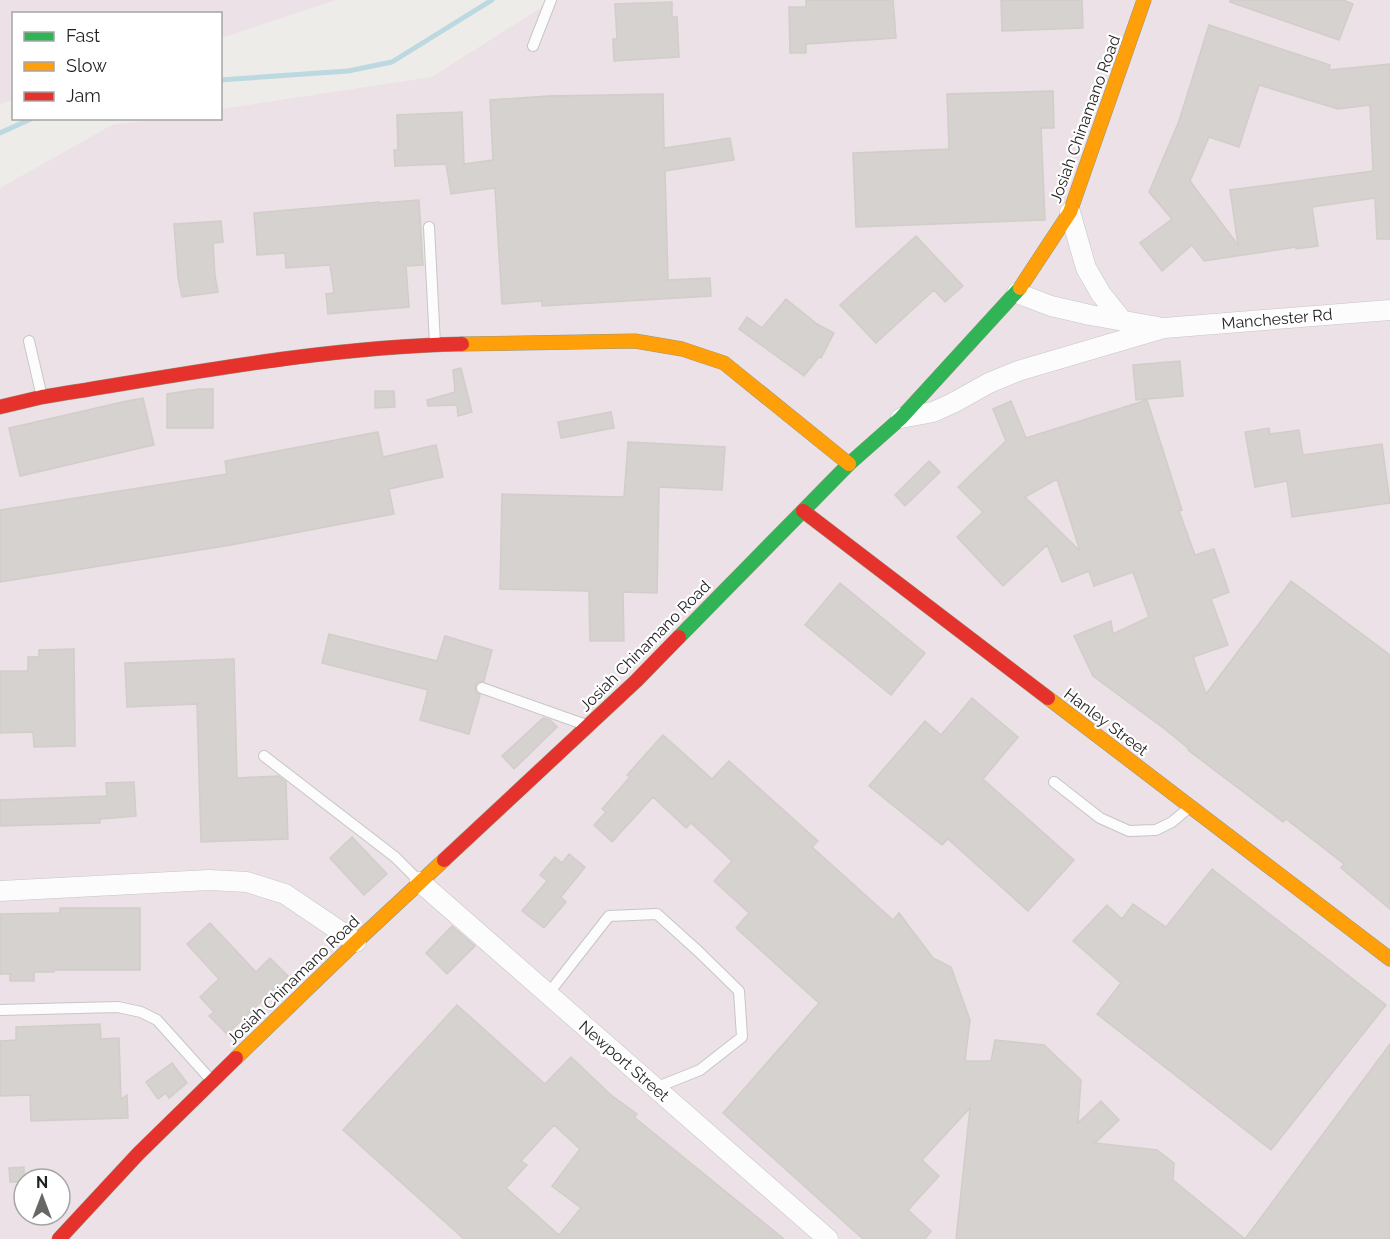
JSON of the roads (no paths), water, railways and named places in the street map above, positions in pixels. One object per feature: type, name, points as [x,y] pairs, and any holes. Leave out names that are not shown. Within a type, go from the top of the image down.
[{"type":"street","name":"Josiah Chinamano Road","points":[[59,1239],[138,1154],[356,942],[636,681],[849,464],[901,418],[1017,293],[1070,212],[1144,0]]},
{"type":"street","points":[[1070,212],[1086,268],[1120,320]]},
{"type":"street","points":[[1017,293],[1051,306],[1164,328]]},
{"type":"street","name":"Manchester Rd","points":[[1164,328],[1390,310]]},
{"type":"street","points":[[901,418],[933,412],[1018,371],[1164,328]]},
{"type":"street","points":[[0,406],[42,397],[306,356],[435,345],[635,341],[682,349],[724,363],[849,464]]},
{"type":"street","name":"Hanley Street","points":[[803,511],[1390,959]]},
{"type":"street","points":[[0,891],[209,880],[247,882],[285,894],[356,942]]},
{"type":"street","name":"Newport Street","points":[[420,882],[828,1239]]},
{"type":"lane","points":[[533,46],[551,0]]},
{"type":"lane","points":[[429,227],[435,345]]},
{"type":"lane","points":[[29,341],[42,397]]},
{"type":"lane","points":[[482,688],[588,725]]},
{"type":"lane","points":[[264,756],[395,857],[420,882]]},
{"type":"lane","points":[[1054,782],[1100,818],[1129,831],[1156,830],[1172,822],[1191,807]]},
{"type":"lane","points":[[548,994],[609,916],[657,914],[739,991],[742,1037],[700,1070],[655,1088]]},
{"type":"lane","points":[[0,1010],[118,1007],[141,1012],[157,1020],[213,1081]]},
{"type":"waterway","points":[[222,80],[348,71],[392,62],[492,0]]},
{"type":"waterway","points":[[0,133],[29,120]]}]
